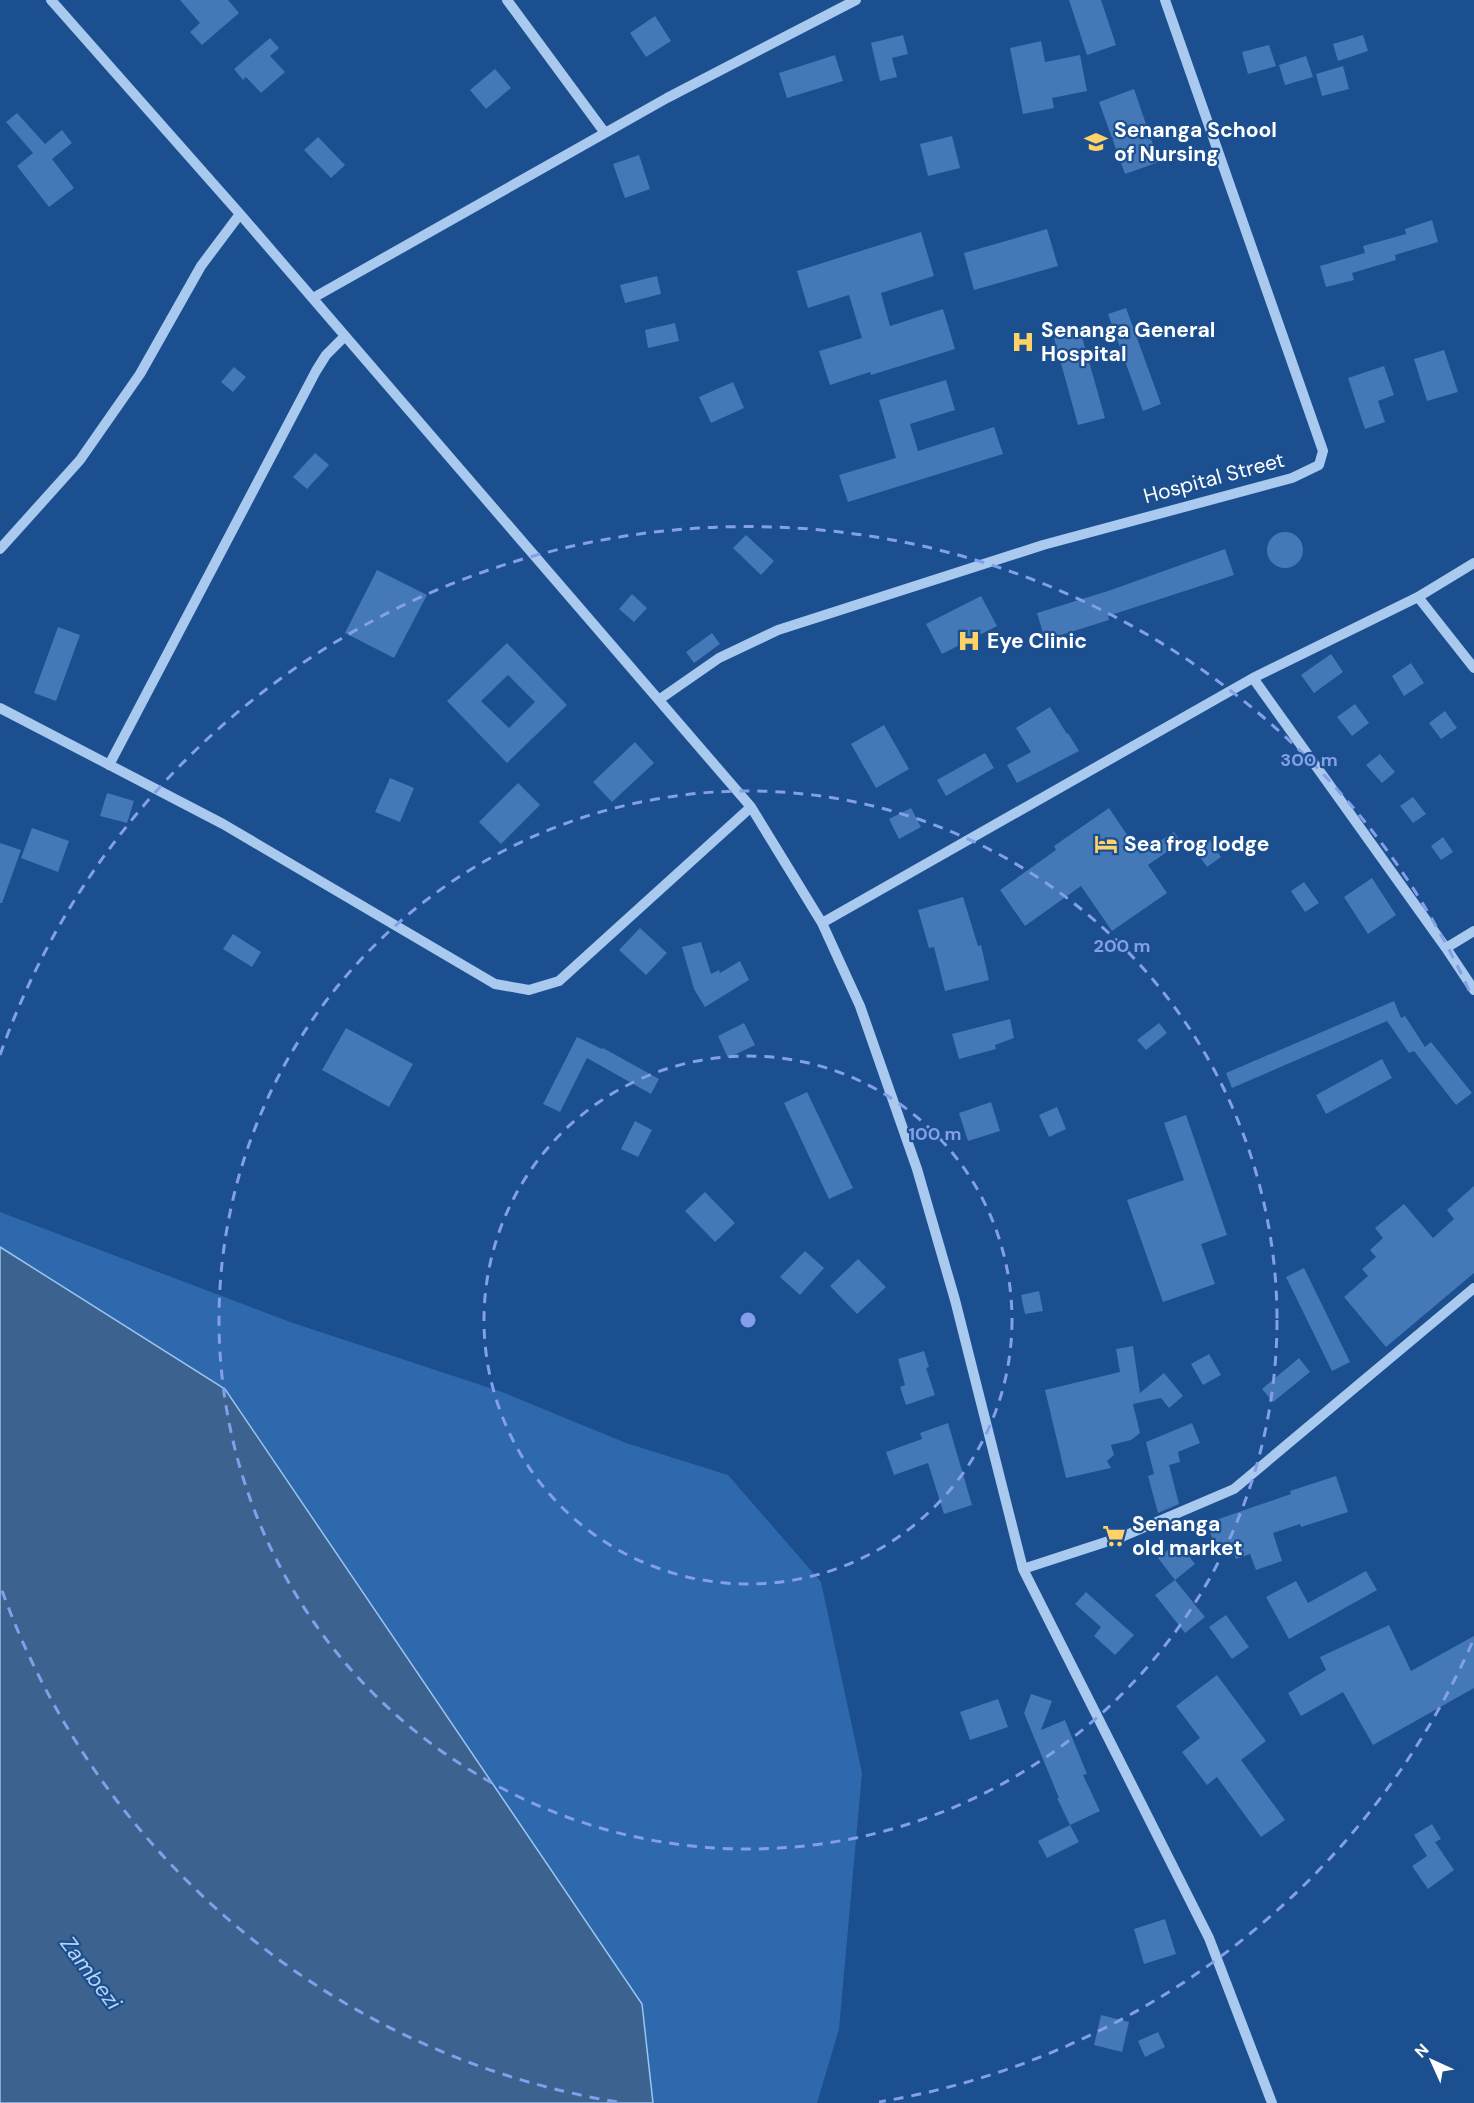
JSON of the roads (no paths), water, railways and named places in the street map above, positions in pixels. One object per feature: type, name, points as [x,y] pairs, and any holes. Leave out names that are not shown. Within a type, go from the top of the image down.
[{"type":"street","points":[[51,0],[313,298],[751,807],[822,923],[860,1006],[917,1169],[958,1311],[1023,1569],[1209,1938],[1272,2103]]},
{"type":"street","points":[[507,0],[605,133]]},
{"type":"street","points":[[313,298],[605,133],[856,0]]},
{"type":"street","name":"Hospital Street","points":[[660,699],[719,658],[778,630],[1043,544],[1292,478],[1319,465],[1323,451],[1165,0]]},
{"type":"street","points":[[0,549],[80,460],[141,374],[201,266],[240,214]]},
{"type":"street","points":[[109,765],[316,371],[326,355],[345,336]]},
{"type":"street","points":[[822,923],[1253,678],[1418,597],[1474,563]]},
{"type":"street","points":[[1418,597],[1474,668]]},
{"type":"street","points":[[1253,678],[1474,990]]},
{"type":"street","points":[[0,708],[223,824],[495,984],[529,990],[559,981],[751,807]]},
{"type":"street","points":[[1446,948],[1474,931]]},
{"type":"street","points":[[1023,1569],[1124,1536],[1234,1489],[1474,1288]]},
{"type":"water","name":"Zambezi","points":[[0,1247],[225,1389],[642,2004],[653,2103],[0,2103]]},
{"type":"place","name":"Senanga School of Nursing","points":[[1096,142]]},
{"type":"place","name":"Senanga General Hospital","points":[[1023,342]]},
{"type":"place","name":"Eye Clinic","points":[[969,641]]},
{"type":"place","name":"Sea frog lodge","points":[[1106,844]]},
{"type":"place","name":"Senanga old market","points":[[1114,1536]]}]
